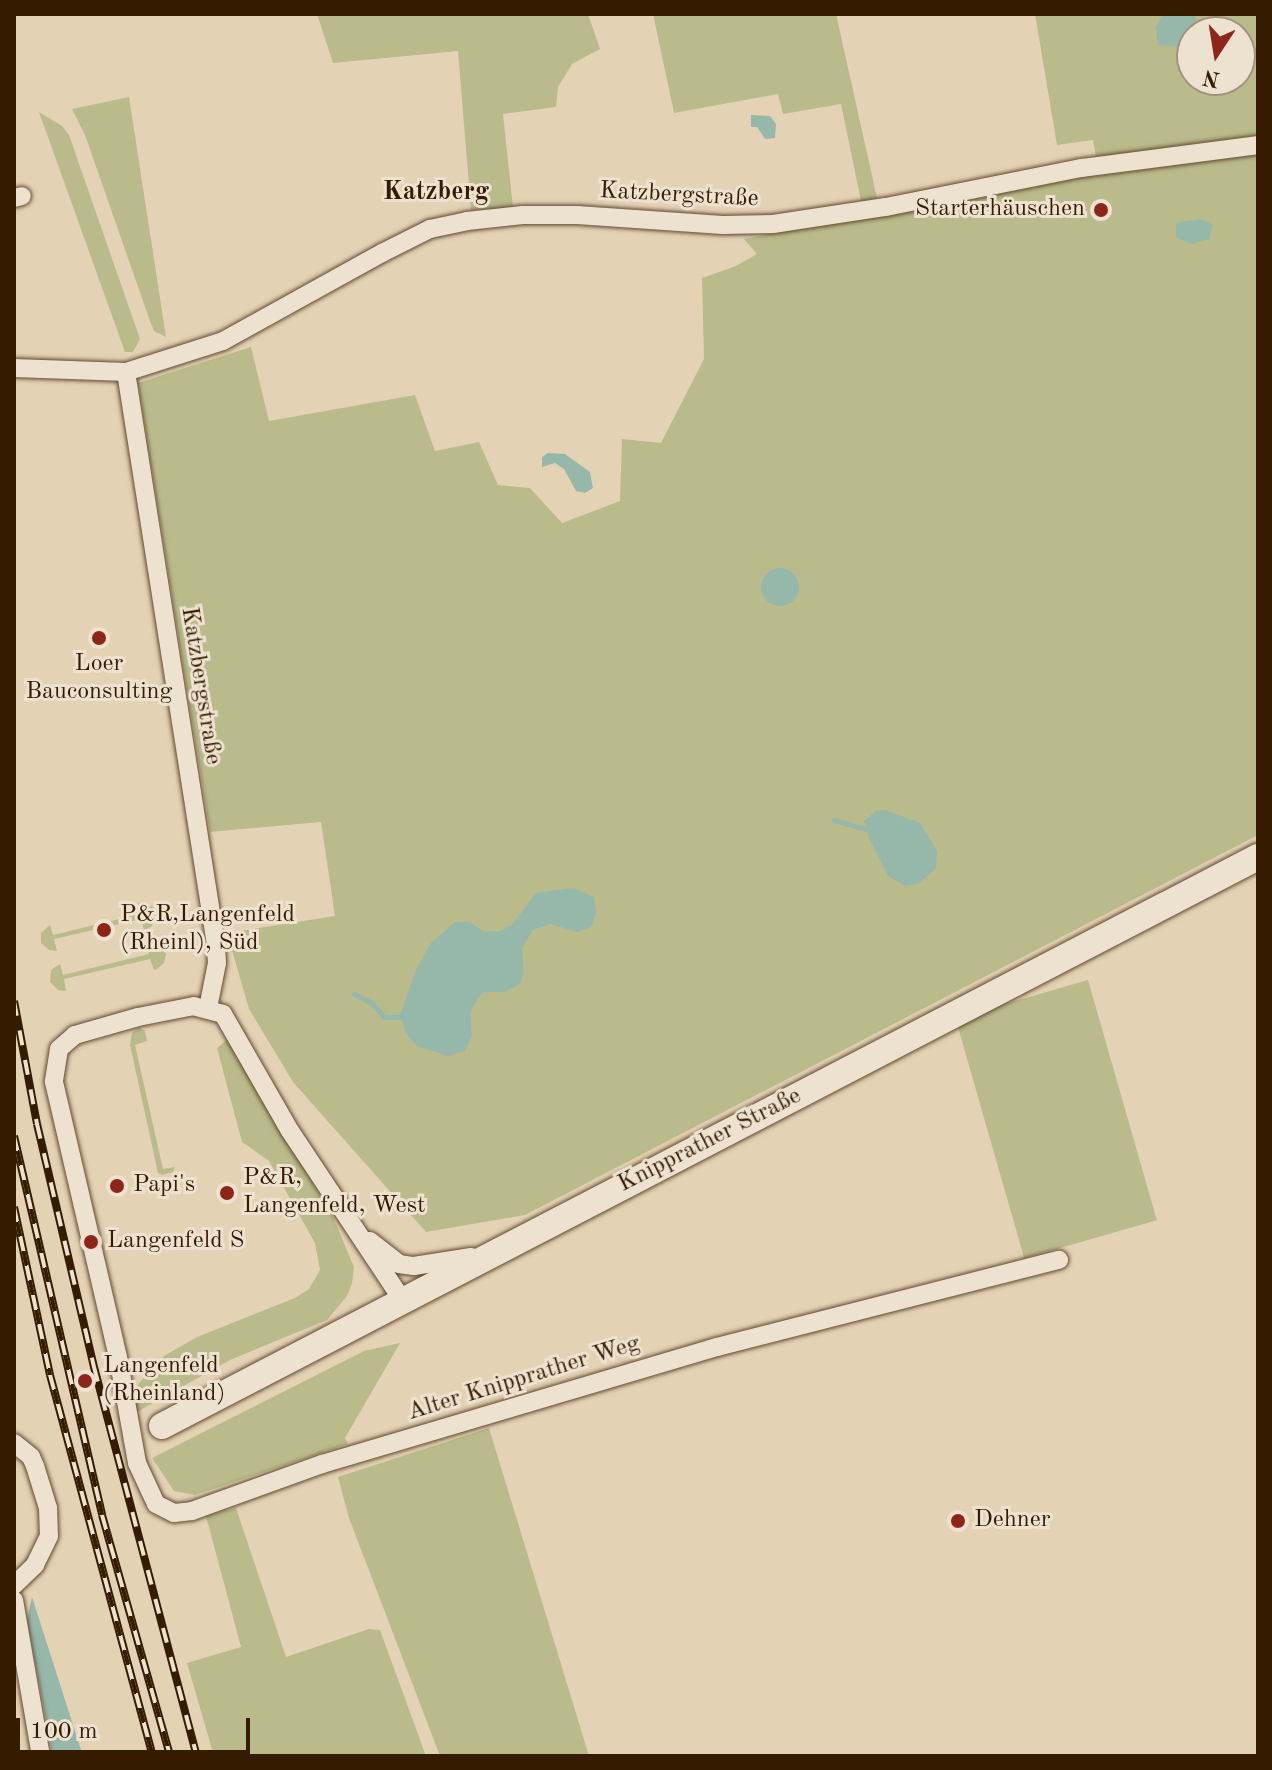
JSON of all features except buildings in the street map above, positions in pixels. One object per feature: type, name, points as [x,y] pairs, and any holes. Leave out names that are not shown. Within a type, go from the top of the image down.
[{"type":"main road","name":"Knipprather Straße","points":[[162,1426],[1258,857]]},
{"type":"street","name":"Katzbergstraße","points":[[14,368],[126,372],[223,341],[430,229],[467,221],[523,215],[577,215],[723,225],[773,224],[1082,168],[1258,145]]},
{"type":"street","name":"Katzbergstraße","points":[[126,372],[216,945],[217,963],[208,1008]]},
{"type":"street","name":"Alter Knipprather Weg","points":[[208,1008],[194,1006],[88,1030],[66,1041],[54,1062],[54,1082],[118,1357],[137,1463],[156,1504],[174,1513],[192,1511],[322,1464],[717,1347],[1059,1260]]},
{"type":"street","points":[[208,1008],[223,1014],[234,1029],[277,1110],[403,1301]]},
{"type":"street","points":[[358,1232],[399,1264],[414,1266],[435,1265],[505,1248]]},
{"type":"street","points":[[14,1443],[31,1457],[35,1466],[48,1508],[49,1536],[35,1565],[14,1585]]},
{"type":"street","points":[[14,1600],[41,1756]]},
{"type":"green space","points":[[317,14],[588,14],[600,49],[572,64],[558,87],[556,107],[503,114],[513,208],[471,210],[458,51],[333,63]]},
{"type":"green space","points":[[653,14],[836,14],[877,198],[861,201],[841,104],[783,114],[778,94],[674,113]]},
{"type":"green space","points":[[1035,14],[1258,14],[1258,835],[525,1215],[426,1232],[293,1082],[249,1009],[227,933],[335,916],[321,822],[210,832],[138,383],[251,347],[269,421],[415,395],[435,451],[479,442],[498,485],[530,488],[562,523],[620,501],[622,439],[661,443],[704,359],[702,278],[736,266],[757,254],[744,239],[1049,180],[1099,174],[1093,140],[1057,145]]},
{"type":"green space","points":[[129,97],[166,337],[154,331],[85,135],[72,109]]},
{"type":"green space","points":[[39,112],[62,126],[69,135],[140,339],[133,352],[125,352]]},
{"type":"green space","points":[[138,903],[154,907],[157,916],[151,927],[144,930],[141,919],[54,939],[57,951],[49,950],[41,943],[41,933],[50,925],[53,935],[140,914]]},
{"type":"green space","points":[[154,942],[166,954],[164,963],[157,969],[154,970],[150,959],[64,979],[66,991],[58,990],[50,982],[51,970],[60,964],[63,975],[149,954],[147,943]]},
{"type":"green space","points":[[1088,980],[1157,1220],[1024,1258],[955,1018]]},
{"type":"green space","points":[[139,1027],[145,1031],[147,1041],[135,1045],[163,1169],[175,1167],[173,1172],[162,1175],[158,1173],[130,1045],[132,1033]]},
{"type":"green space","points":[[228,1039],[333,1217],[354,1267],[352,1283],[347,1296],[327,1320],[230,1360],[137,1412],[134,1403],[139,1383],[164,1356],[197,1337],[295,1298],[309,1289],[320,1270],[315,1243],[269,1161],[242,1142],[217,1048]]},
{"type":"green space","points":[[400,1343],[345,1438],[348,1444],[195,1495],[174,1491],[152,1458],[364,1351]]},
{"type":"green space","points":[[489,1428],[589,1756],[440,1756],[349,1518],[338,1477]]},
{"type":"green space","points":[[236,1508],[286,1657],[369,1629],[380,1630],[426,1756],[214,1756],[187,1663],[241,1647],[206,1516]]},
{"type":"shaded area","points":[[1163,14],[1194,16],[1176,16],[1176,47],[1158,45],[1156,27]]},
{"type":"shaded area","points":[[751,115],[770,116],[776,124],[775,138],[765,139],[757,127],[751,127]]},
{"type":"shaded area","points":[[1201,219],[1213,225],[1209,239],[1192,244],[1176,237],[1176,223]]},
{"type":"shaded area","points":[[548,453],[565,454],[590,472],[593,488],[585,493],[576,491],[564,469],[555,463],[542,467],[542,457]]},
{"type":"shaded area","points":[[780,568],[794,573],[799,587],[794,601],[780,606],[766,601],[761,587],[766,573]]},
{"type":"shaded area","points":[[885,810],[920,823],[937,851],[936,868],[918,884],[905,886],[888,876],[870,840],[864,821],[876,811]]},
{"type":"shaded area","points":[[574,888],[594,897],[596,913],[591,927],[578,932],[550,924],[533,930],[522,948],[524,973],[520,984],[504,992],[484,992],[479,997],[470,1013],[472,1036],[465,1051],[448,1056],[417,1046],[406,1033],[400,1015],[416,970],[430,944],[455,922],[469,922],[485,932],[501,931],[512,925],[536,893]]},
{"type":"shaded area","points":[[32,1597],[83,1756],[53,1756],[27,1620]]},
{"type":"waterway","points":[[834,820],[868,830]]},
{"type":"waterway","points":[[354,994],[372,1003],[384,1017],[400,1017]]},
{"type":"railway","points":[[14,1001],[37,1124],[94,1367],[197,1756]]},
{"type":"railway","points":[[14,1136],[102,1515],[170,1756]]},
{"type":"railway","points":[[14,1207],[50,1375],[153,1756]]},
{"type":"place","name":"Starterhäuschen","points":[[1101,210]]},
{"type":"place","name":"Loer Bauconsulting","points":[[99,638]]},
{"type":"place","name":"P&R,Langenfeld (Rheinl), Süd","points":[[104,930]]},
{"type":"place","name":"Papi's","points":[[117,1186]]},
{"type":"place","name":"P&R, Langenfeld, West","points":[[227,1193]]},
{"type":"place","name":"Langenfeld S","points":[[91,1242]]},
{"type":"place","name":"Langenfeld (Rheinland)","points":[[85,1381]]},
{"type":"place","name":"Dehner","points":[[958,1521]]},
{"type":"district","name":"Katzberg","points":[[436,193]]}]
